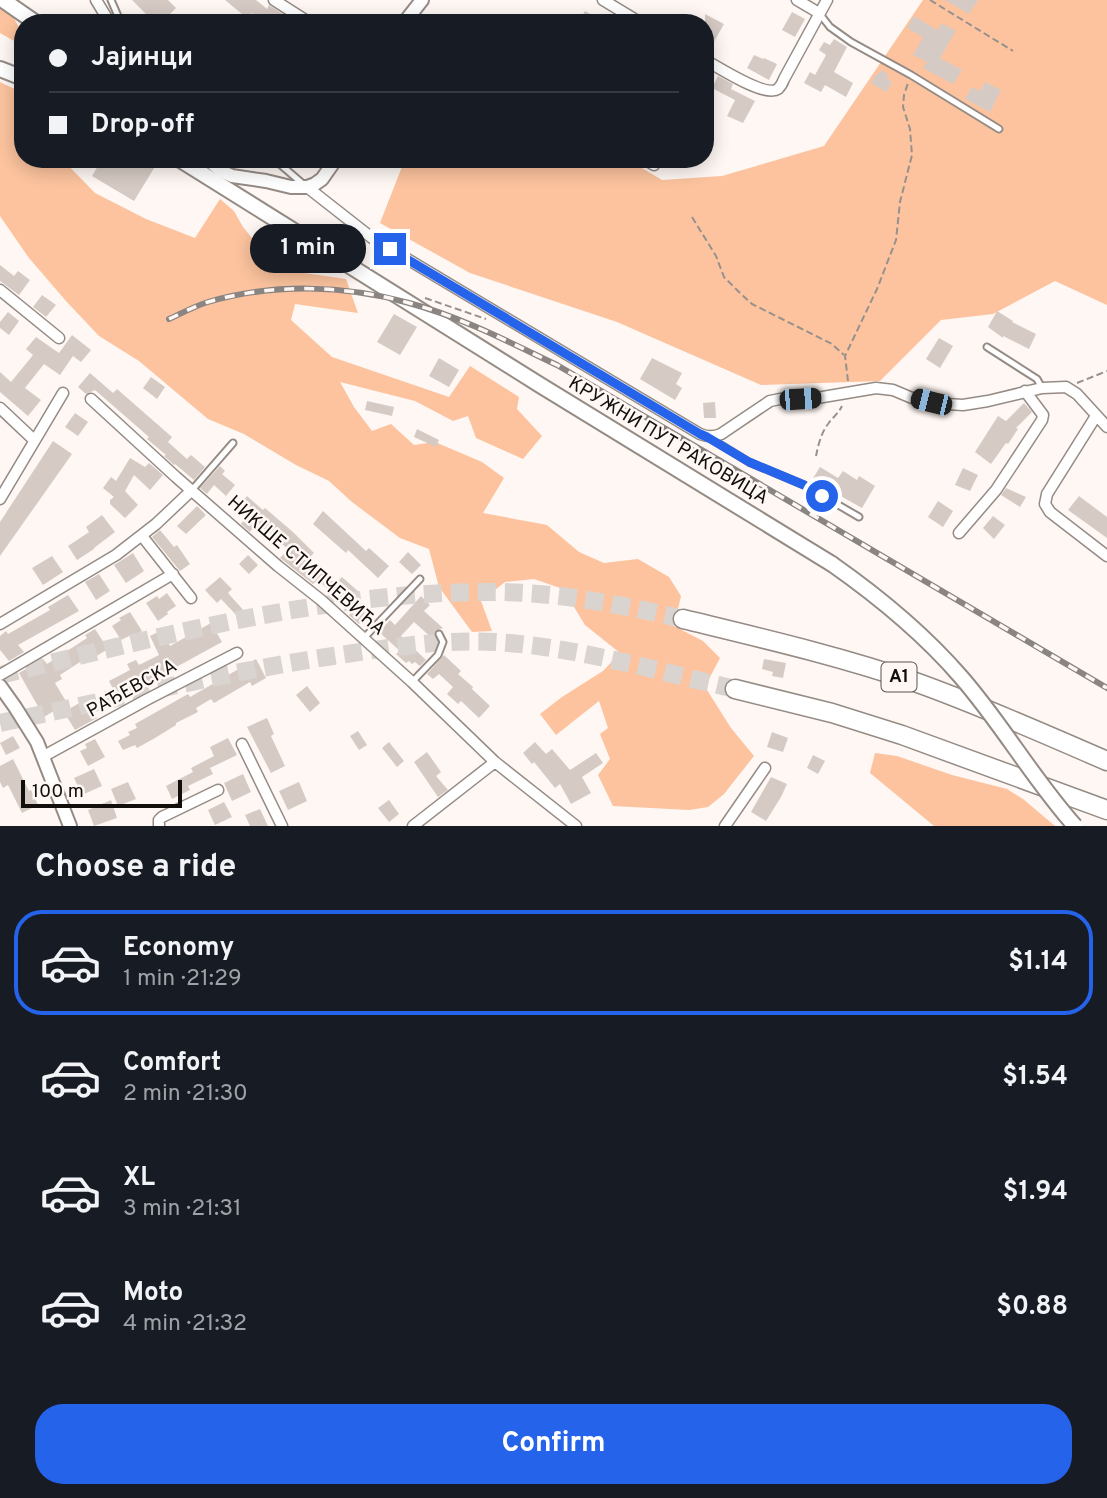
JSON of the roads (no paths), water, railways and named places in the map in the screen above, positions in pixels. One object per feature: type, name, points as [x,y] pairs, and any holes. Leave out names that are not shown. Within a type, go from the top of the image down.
[{"type":"highway","name":"A1","points":[[683,619],[793,646],[915,682],[1021,723],[1107,761]]},
{"type":"highway","points":[[736,689],[832,713],[902,735],[1107,810]]},
{"type":"main road","points":[[2,0],[23,14]]},
{"type":"main road","name":"КРУЖНИ ПУТ РАКОВИЦА","points":[[194,168],[832,564],[888,605],[960,676],[1056,805],[1075,826]]},
{"type":"street","points":[[274,0],[296,14]]},
{"type":"street","points":[[411,14],[422,0]]},
{"type":"street","points":[[603,0],[626,14]]},
{"type":"street","points":[[797,0],[819,13]]},
{"type":"street","points":[[714,65],[757,88],[773,91],[779,88],[827,0]]},
{"type":"street","points":[[218,168],[232,176],[291,187],[307,187],[321,180],[330,168]]},
{"type":"street","points":[[307,187],[372,238],[707,437],[721,434],[770,401],[817,398],[876,388],[886,388],[931,402],[963,405],[1042,388],[1066,387],[1077,394],[1107,427]]},
{"type":"street","points":[[0,290],[59,338]]},
{"type":"street","points":[[959,533],[1003,481],[1042,420],[1043,415],[1025,391]]},
{"type":"street","points":[[0,499],[63,393]]},
{"type":"street","name":"НИКШЕ СТИПЧЕВИЋА","points":[[91,399],[412,682],[495,762],[570,824]]},
{"type":"street","points":[[0,408],[34,440]]},
{"type":"street","points":[[1096,416],[1045,503],[1050,512],[1107,556]]},
{"type":"street","points":[[0,624],[96,569],[142,536],[192,490]]},
{"type":"street","points":[[142,536],[191,598]]},
{"type":"street","points":[[0,675],[173,574]]},
{"type":"street","name":"РАЂЕВСКА","points":[[44,756],[237,653]]},
{"type":"street","points":[[0,686],[44,756],[71,826]]},
{"type":"street","points":[[242,744],[282,826]]},
{"type":"street","points":[[413,826],[495,762]]},
{"type":"street","points":[[725,826],[765,768]]},
{"type":"street","points":[[159,826],[162,817],[218,790]]},
{"type":"lane","points":[[819,13],[834,30],[999,129]]},
{"type":"lane","points":[[282,168],[307,187]]},
{"type":"lane","points":[[987,347],[1037,379],[1042,388]]},
{"type":"lane","points":[[707,437],[749,462],[804,485],[859,517]]},
{"type":"lane","points":[[192,490],[233,443]]},
{"type":"lane","points":[[363,639],[420,579]]},
{"type":"lane","points":[[412,682],[438,655],[443,642],[439,634]]},
{"type":"tunnel","points":[[0,675],[248,618],[310,607],[436,593],[500,592],[569,597],[683,619]]},
{"type":"tunnel","points":[[0,723],[291,663],[394,647],[455,642],[496,642],[557,649],[735,689]]},
{"type":"railway","points":[[169,319],[203,304],[233,296],[283,289],[309,289],[385,297],[466,323],[557,365],[1107,688]]}]
